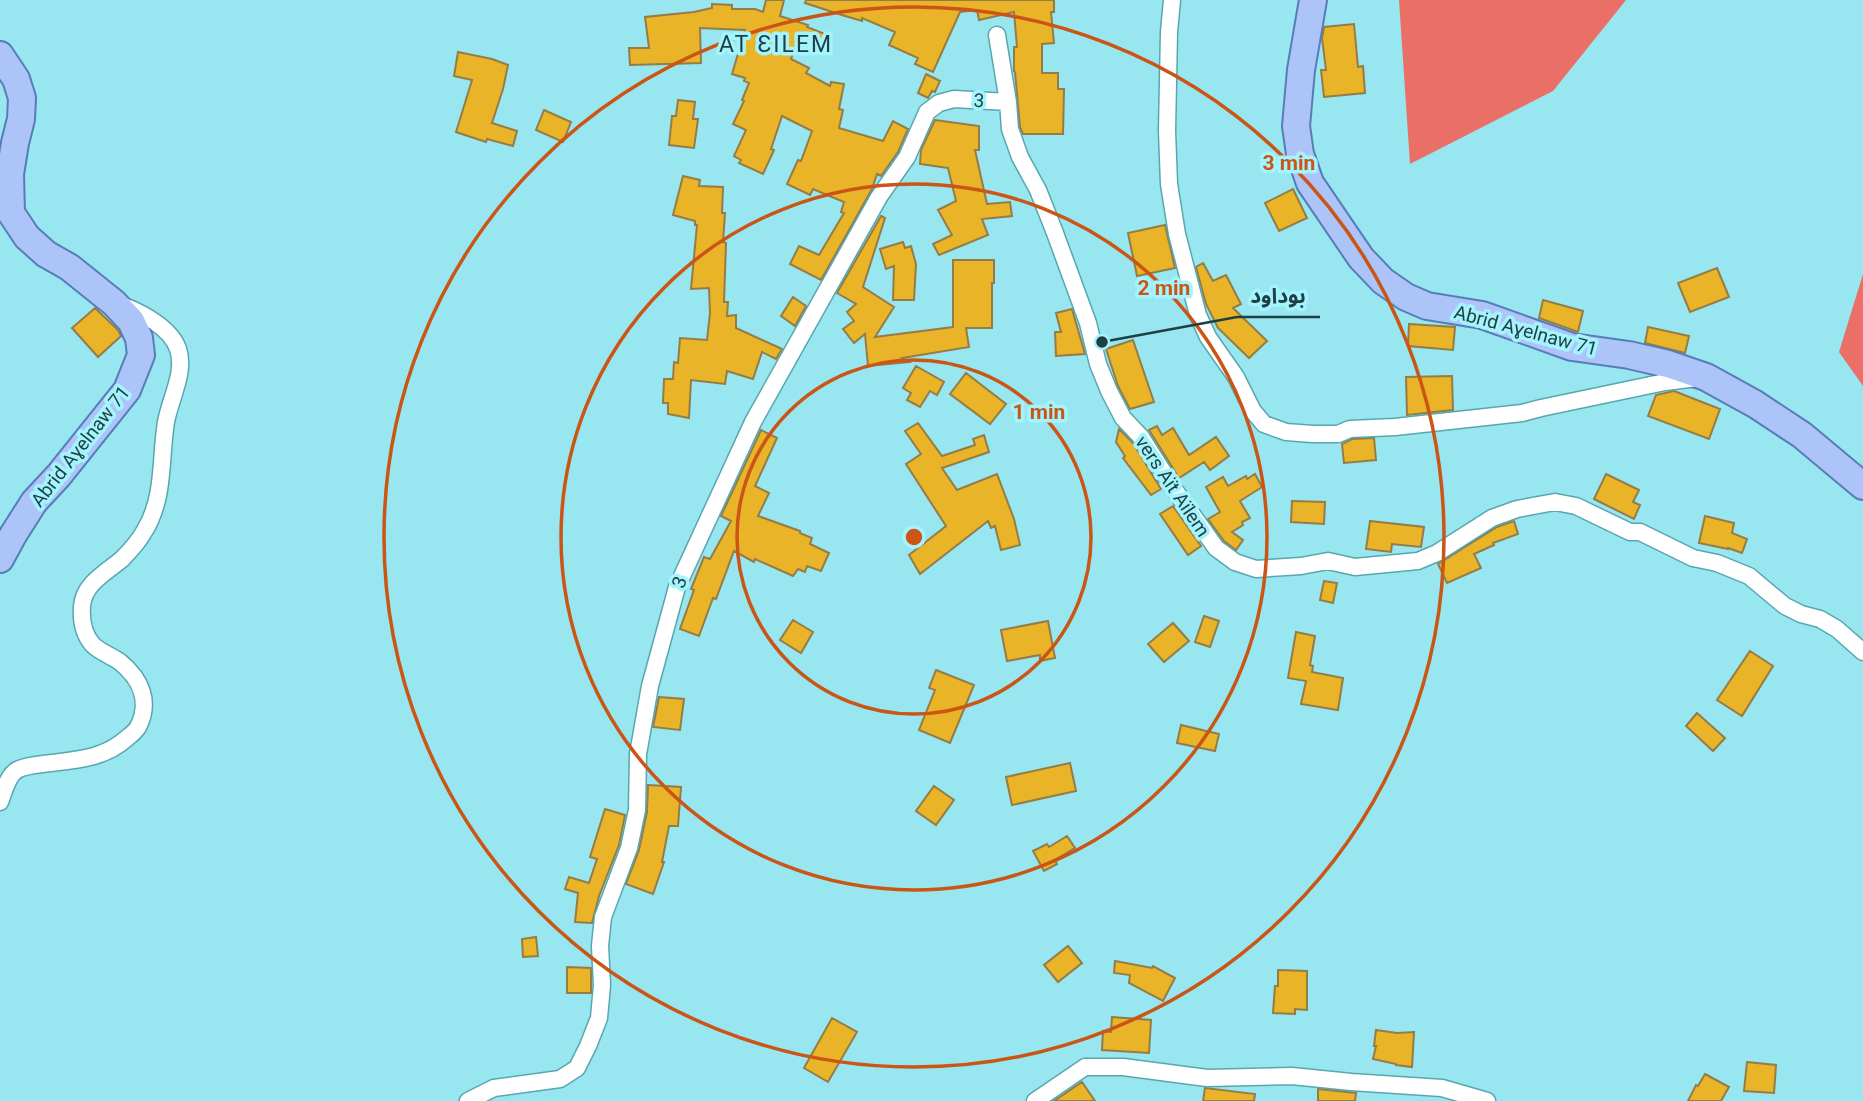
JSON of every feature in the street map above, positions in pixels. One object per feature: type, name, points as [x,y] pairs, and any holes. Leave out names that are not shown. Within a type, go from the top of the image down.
[{"type":"main road","name":"Abrid Aɣelnaw 71","points":[[1312,0],[1296,126],[1300,154],[1310,183],[1361,258],[1383,281],[1406,298],[1426,306],[1482,314],[1572,347],[1629,355],[1706,377],[1755,404],[1801,435],[1863,486]]},
{"type":"main road","name":"Abrid Aɣelnaw 71","points":[[0,55],[16,79],[22,98],[21,119],[10,174],[11,213],[27,237],[114,303],[131,321],[139,338],[141,355],[127,390],[34,502],[0,559]]},
{"type":"street","points":[[1172,0],[1167,131],[1169,184],[1177,234],[1198,315],[1208,337],[1236,377],[1253,411],[1264,424],[1286,432],[1338,434],[1350,429],[1395,427],[1522,413],[1665,382],[1706,377]]},
{"type":"street","name":"vers Aït Aïlem","points":[[997,35],[1010,129],[1055,233],[1088,323],[1098,363],[1109,391],[1123,418],[1141,437],[1216,548],[1235,562],[1256,569],[1328,561],[1355,567],[1418,561],[1437,553],[1492,518],[1517,509],[1555,502],[1576,506],[1630,532],[1640,532],[1693,558],[1717,562],[1749,576],[1785,606],[1837,629],[1863,652]]},
{"type":"street","name":"3","points":[[468,1101],[494,1088],[560,1079],[577,1068],[599,1018],[603,916],[629,848],[637,810],[638,754],[650,686],[682,575],[753,422],[879,197],[907,157],[927,112],[939,103],[954,99],[1008,102]]},
{"type":"street","points":[[0,802],[8,780],[15,771],[27,766],[92,758],[106,753],[136,730],[144,712],[144,695],[137,679],[121,663],[93,646],[82,625],[82,602],[91,584],[135,545],[155,510],[160,486],[164,432],[181,359],[173,338],[139,312],[114,303]]},
{"type":"street","points":[[1035,1101],[1085,1068],[1123,1067],[1207,1078],[1276,1076],[1442,1088],[1487,1101]]},
{"type":"shaded area","points":[[1399,0],[1626,0],[1553,91],[1410,164]]},
{"type":"shaded area","points":[[1863,274],[1863,386],[1839,352]]},
{"type":"building","points":[[766,0],[784,0],[780,16],[830,36],[824,50],[798,39],[791,59],[809,68],[806,73],[830,86],[831,82],[844,84],[839,109],[843,110],[839,128],[883,141],[893,121],[908,129],[898,152],[881,176],[877,174],[872,189],[821,280],[790,264],[799,246],[819,255],[844,213],[841,212],[844,202],[813,189],[810,195],[787,184],[798,160],[801,161],[812,131],[782,116],[771,149],[774,150],[763,174],[739,163],[741,160],[734,156],[746,130],[733,124],[749,83],[744,81],[745,78],[732,74],[745,30],[700,28],[701,63],[630,65],[629,48],[649,48],[645,17],[694,12],[712,8],[712,4],[732,5],[732,9],[755,9],[763,12]]},
{"type":"building","points":[[806,0],[1054,0],[1054,12],[1051,12],[1054,43],[1042,44],[1042,73],[1058,73],[1058,89],[1064,89],[1063,134],[1023,134],[1020,127],[1014,71],[1014,47],[1017,47],[1014,12],[979,20],[977,10],[960,12],[933,72],[915,64],[918,58],[889,45],[895,32],[862,18],[862,21],[805,3]]},
{"type":"building","points":[[1354,24],[1358,67],[1363,66],[1365,93],[1324,97],[1321,70],[1326,70],[1322,38],[1324,27]]},
{"type":"building","points":[[458,52],[508,65],[492,123],[517,131],[513,146],[487,139],[486,142],[456,132],[472,80],[454,76]]},
{"type":"building","points":[[926,74],[940,81],[935,92],[932,91],[928,98],[918,93]]},
{"type":"building","points":[[678,100],[695,102],[693,119],[698,119],[694,148],[669,145],[672,116],[676,116]]},
{"type":"building","points":[[544,110],[571,122],[563,142],[536,130]]},
{"type":"building","points":[[935,120],[979,126],[979,150],[975,150],[987,204],[1010,202],[1012,216],[982,219],[988,235],[939,255],[933,244],[952,235],[938,210],[956,201],[948,168],[920,164],[921,150]]},
{"type":"building","points":[[683,176],[700,180],[699,186],[723,187],[723,242],[726,243],[724,302],[728,302],[727,316],[736,315],[736,328],[782,349],[776,359],[762,352],[753,379],[727,371],[725,384],[691,380],[689,418],[668,414],[668,403],[663,403],[664,379],[673,379],[674,362],[678,363],[680,338],[707,340],[710,313],[709,288],[691,289],[697,225],[695,221],[673,215]]},
{"type":"building","points":[[1293,189],[1307,218],[1279,231],[1265,203]]},
{"type":"building","points":[[881,216],[885,218],[863,287],[894,307],[875,337],[953,327],[953,260],[994,260],[992,328],[966,328],[969,347],[902,358],[909,362],[868,366],[865,334],[854,343],[843,329],[854,321],[847,312],[856,304],[837,293]]},
{"type":"building","points":[[1165,225],[1175,268],[1137,276],[1128,233]]},
{"type":"building","points":[[903,242],[905,248],[911,246],[916,264],[914,300],[893,300],[894,266],[886,269],[880,249]]},
{"type":"building","points":[[1203,263],[1213,281],[1226,275],[1241,304],[1233,308],[1267,341],[1249,358],[1218,328],[1206,304],[1196,267]]},
{"type":"building","points":[[1717,268],[1729,297],[1690,312],[1678,283]]},
{"type":"building","points":[[793,297],[806,306],[795,326],[781,316]]},
{"type":"building","points":[[1543,300],[1583,311],[1578,332],[1539,318]]},
{"type":"building","points":[[95,308],[121,336],[98,357],[72,328]]},
{"type":"building","points":[[1072,309],[1085,354],[1056,356],[1055,332],[1061,332],[1056,313]]},
{"type":"building","points":[[1409,324],[1455,327],[1453,350],[1408,346]]},
{"type":"building","points":[[1648,327],[1689,336],[1685,353],[1645,343]]},
{"type":"building","points":[[1133,340],[1154,402],[1130,409],[1118,386],[1106,349]]},
{"type":"building","points":[[916,366],[944,382],[937,395],[930,391],[920,407],[907,400],[911,393],[903,388]]},
{"type":"building","points":[[966,373],[1006,404],[990,424],[950,394]]},
{"type":"building","points":[[1452,376],[1453,410],[1407,415],[1406,377]]},
{"type":"building","points":[[1674,391],[1720,409],[1709,439],[1648,416],[1656,395]]},
{"type":"building","points":[[918,423],[942,456],[975,445],[973,439],[984,435],[989,452],[942,468],[957,490],[997,474],[1014,519],[1020,545],[1001,550],[995,526],[991,528],[988,521],[920,574],[909,555],[946,526],[906,464],[921,454],[905,431]]},
{"type":"building","points":[[1157,426],[1162,435],[1173,428],[1189,455],[1216,437],[1229,456],[1210,470],[1204,462],[1179,478],[1149,430]]},
{"type":"building","points":[[1119,429],[1133,443],[1161,489],[1151,495],[1123,458],[1125,456],[1116,442]]},
{"type":"building","points":[[761,430],[777,438],[755,486],[769,493],[758,516],[800,531],[812,538],[810,544],[829,553],[821,571],[807,566],[805,572],[798,569],[793,576],[755,559],[754,562],[734,551],[699,636],[680,629],[694,590],[691,589],[704,557],[710,559],[731,521],[721,516]]},
{"type":"building","points":[[1374,438],[1376,460],[1344,463],[1342,444],[1352,439]]},
{"type":"building","points":[[1255,474],[1262,487],[1240,501],[1250,518],[1232,532],[1243,540],[1236,550],[1224,541],[1208,519],[1220,512],[1206,487],[1223,477],[1228,486]]},
{"type":"building","points":[[1606,474],[1639,490],[1633,502],[1640,505],[1634,519],[1594,499]]},
{"type":"building","points":[[1292,501],[1325,502],[1324,524],[1291,522]]},
{"type":"building","points":[[1173,506],[1201,546],[1188,555],[1160,514]]},
{"type":"building","points":[[1705,516],[1734,523],[1732,533],[1747,539],[1742,553],[1699,543]]},
{"type":"building","points":[[1370,521],[1424,527],[1421,547],[1392,544],[1391,552],[1366,549]]},
{"type":"building","points":[[1514,521],[1518,534],[1493,543],[1494,545],[1474,554],[1481,568],[1447,583],[1438,564],[1497,527]]},
{"type":"building","points":[[1324,581],[1337,583],[1333,603],[1320,600]]},
{"type":"building","points":[[1204,616],[1219,621],[1210,647],[1195,642]]},
{"type":"building","points":[[793,620],[813,632],[801,653],[780,640]]},
{"type":"building","points":[[1048,621],[1055,658],[1040,661],[1040,655],[1007,661],[1001,630]]},
{"type":"building","points":[[1173,623],[1189,641],[1164,662],[1148,644]]},
{"type":"building","points":[[1296,632],[1315,636],[1310,665],[1313,666],[1312,672],[1343,678],[1338,710],[1301,704],[1306,681],[1288,678]]},
{"type":"building","points":[[1750,651],[1773,666],[1742,716],[1717,700]]},
{"type":"building","points":[[936,670],[974,685],[950,743],[919,730],[935,690],[929,688]]},
{"type":"building","points":[[659,697],[684,699],[680,730],[653,727]]},
{"type":"building","points":[[1697,713],[1725,738],[1713,751],[1686,726]]},
{"type":"building","points":[[1181,725],[1219,734],[1215,751],[1177,743]]},
{"type":"building","points":[[1070,763],[1076,791],[1012,805],[1006,777]]},
{"type":"building","points":[[648,785],[681,787],[678,826],[669,826],[664,862],[653,894],[626,884],[639,850],[647,812]]},
{"type":"building","points":[[934,786],[954,800],[936,825],[916,811]]},
{"type":"building","points":[[605,809],[625,815],[619,845],[599,896],[592,923],[575,922],[578,893],[565,889],[569,877],[589,883],[597,859],[590,857]]},
{"type":"building","points":[[1067,836],[1075,848],[1055,860],[1057,864],[1044,871],[1033,851],[1047,844],[1049,847]]},
{"type":"building","points":[[536,937],[538,956],[523,957],[522,939]]},
{"type":"building","points":[[1068,946],[1082,963],[1058,982],[1044,965]]},
{"type":"building","points":[[1115,961],[1152,968],[1153,966],[1175,978],[1163,1001],[1129,983],[1130,975],[1114,973]]},
{"type":"building","points":[[567,967],[591,968],[591,993],[567,993]]},
{"type":"building","points":[[1278,970],[1307,971],[1307,1010],[1295,1009],[1295,1014],[1273,1013]]},
{"type":"building","points":[[1112,1017],[1151,1020],[1149,1053],[1102,1050],[1103,1031],[1111,1032]]},
{"type":"building","points":[[832,1018],[857,1032],[828,1082],[804,1068]]},
{"type":"building","points":[[1376,1030],[1414,1032],[1412,1067],[1373,1059]]},
{"type":"building","points":[[1747,1062],[1776,1065],[1774,1093],[1744,1091]]},
{"type":"building","points":[[1705,1074],[1729,1087],[1721,1101],[1688,1101],[1696,1085],[1698,1086]]},
{"type":"building","points":[[1082,1082],[1095,1101],[1054,1101]]},
{"type":"building","points":[[1205,1088],[1255,1094],[1254,1101],[1203,1101]]},
{"type":"building","points":[[1318,1089],[1356,1093],[1355,1101],[1318,1101]]},
{"type":"place","name":"بوداود","points":[[1102,342]]},
{"type":"district","name":"AT ƐILEM","points":[[776,44]]}]
